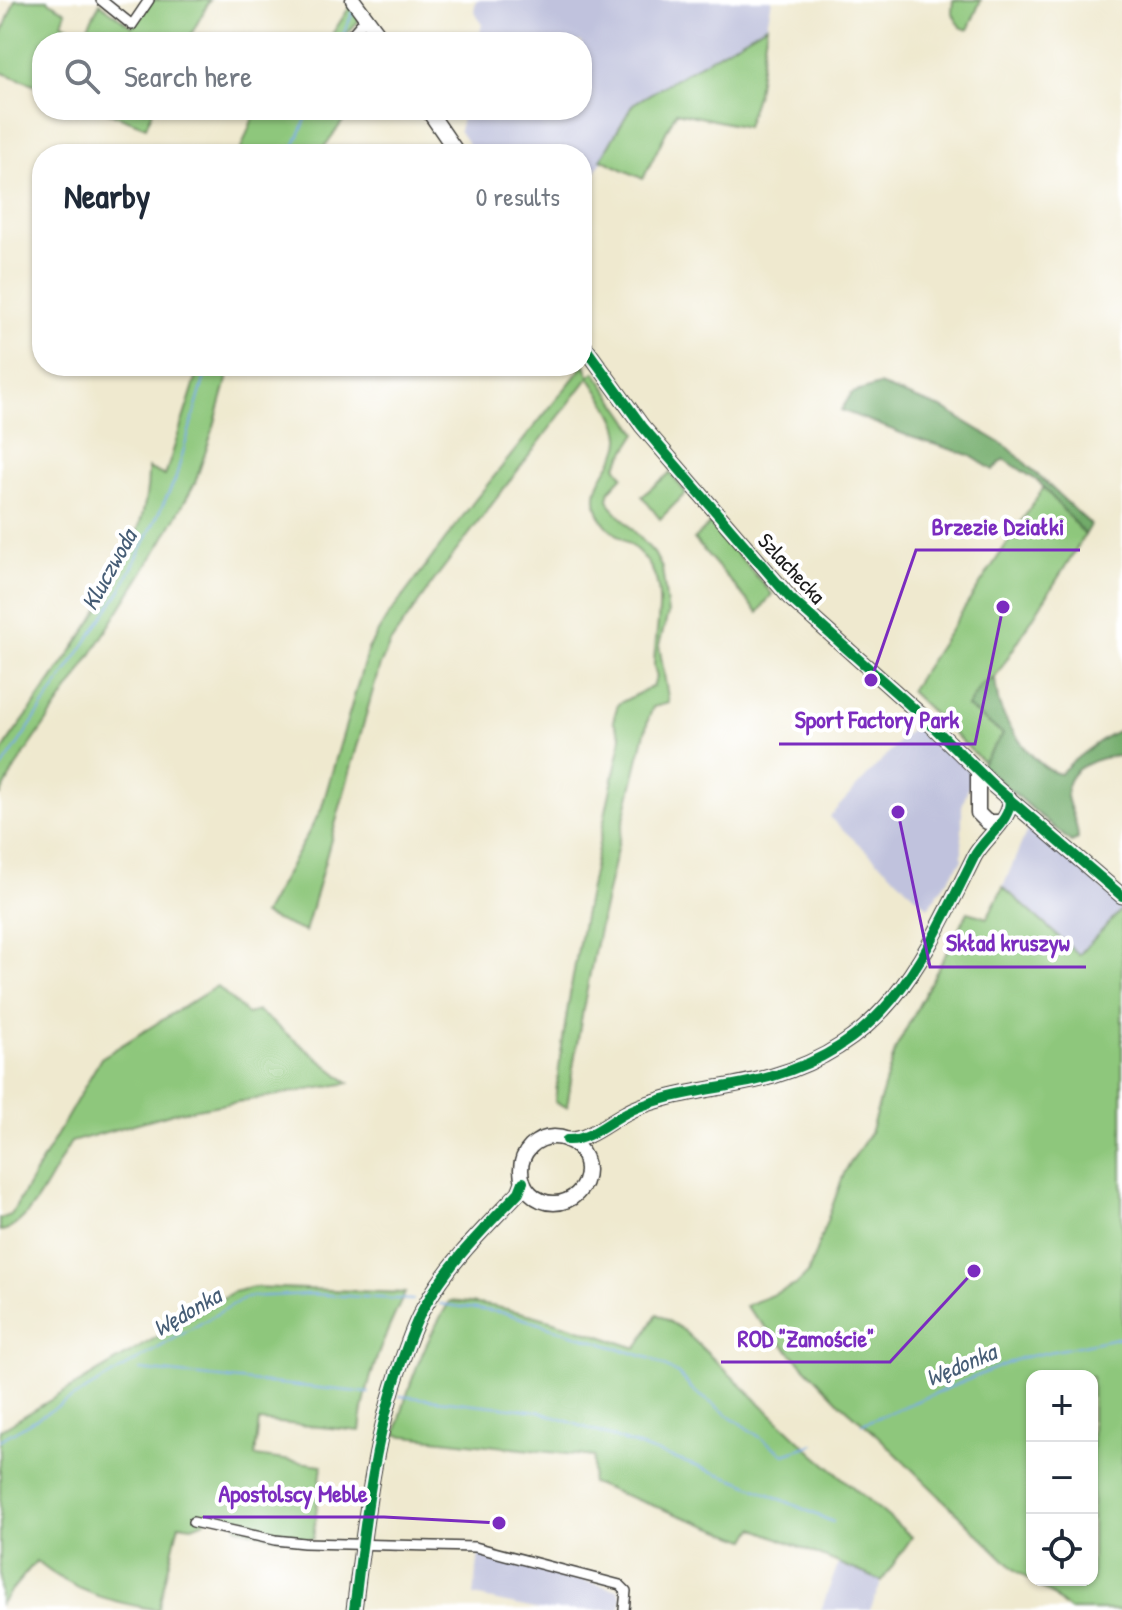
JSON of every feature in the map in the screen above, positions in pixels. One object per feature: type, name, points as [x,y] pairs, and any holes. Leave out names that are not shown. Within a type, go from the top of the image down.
[{"type":"street","points":[[101,0],[132,25],[149,0]]},
{"type":"street","points":[[353,0],[377,32]]},
{"type":"street","points":[[352,32],[365,15]]},
{"type":"street","points":[[435,120],[451,144]]},
{"type":"street","name":"Szlachecka","points":[[592,357],[642,426],[759,565],[811,618],[921,715],[978,771],[1122,896]]},
{"type":"street","points":[[976,852],[980,817],[977,809],[978,771]]},
{"type":"street","points":[[354,1610],[377,1448],[387,1402],[417,1321],[439,1281],[519,1192],[523,1182],[522,1162],[532,1145],[549,1137],[575,1140],[626,1113],[662,1099],[751,1082],[805,1066],[859,1035],[880,1016],[924,955],[976,852],[1010,811],[1005,795],[989,790],[978,798]]},
{"type":"street","points":[[980,817],[991,823],[1017,816],[1031,818]]},
{"type":"street","points":[[501,1211],[530,1197],[555,1203],[574,1196],[585,1180],[587,1145],[599,1129]]},
{"type":"street","points":[[567,1140],[581,1152],[586,1163]]},
{"type":"street","points":[[523,1182],[536,1198]]},
{"type":"street","points":[[193,1522],[275,1540],[475,1547],[620,1585],[626,1591],[624,1610]]},
{"type":"shaded area","points":[[476,0],[772,0],[767,25],[633,104],[592,179],[592,144],[468,144],[459,130],[462,120],[592,120],[592,32],[480,32],[482,24],[474,11]]},
{"type":"shaded area","points":[[918,721],[973,773],[962,806],[962,860],[928,907],[829,817]]},
{"type":"shaded area","points":[[1030,823],[1122,906],[1079,955],[1003,887]]},
{"type":"shaded area","points":[[479,1552],[618,1590],[622,1597],[620,1610],[539,1610],[474,1596]]},
{"type":"shaded area","points":[[838,1564],[882,1581],[870,1610],[821,1610]]},
{"type":"green space","points":[[15,0],[47,0],[66,12],[62,23],[80,32],[32,32],[32,83],[0,72],[0,39]]},
{"type":"green space","points":[[151,0],[210,0],[192,32],[85,32],[100,3],[132,27]]},
{"type":"green space","points":[[953,0],[981,0],[968,30],[960,27],[952,12]]},
{"type":"green space","points":[[351,5],[361,18],[349,32],[333,32]]},
{"type":"green space","points":[[767,25],[757,93],[746,127],[676,112],[643,179],[601,159],[633,104]]},
{"type":"green space","points":[[128,120],[149,120],[146,127]]},
{"type":"green space","points":[[252,120],[344,120],[326,144],[243,144]]},
{"type":"green space","points":[[595,372],[637,433],[616,466],[623,476],[610,490],[608,499],[654,553],[662,568],[668,614],[659,645],[669,703],[653,707],[648,720],[593,960],[567,1107],[555,1102],[560,1057],[591,880],[620,747],[621,736],[613,721],[618,704],[653,686],[657,677],[654,666],[659,616],[658,586],[653,572],[645,559],[608,526],[598,511],[597,489],[616,454],[620,437],[612,414],[589,377],[390,643],[380,665],[305,932],[263,915],[321,810],[368,649],[386,619],[475,500],[575,376],[592,376]]},
{"type":"green space","points":[[197,376],[228,376],[195,483],[162,542],[76,679],[15,768],[0,796],[0,759],[9,740],[90,624],[125,563],[146,500],[148,468],[165,476]]},
{"type":"green space","points":[[879,385],[944,409],[1009,448],[1091,525],[1085,535],[1039,482],[1004,459],[993,470],[969,455],[841,410],[852,393]]},
{"type":"green space","points":[[670,473],[686,493],[660,519],[642,496]]},
{"type":"green space","points":[[1044,487],[1085,535],[995,678],[981,685],[967,707],[1003,734],[983,762],[910,691]]},
{"type":"green space","points":[[711,523],[772,594],[758,613],[694,539]]},
{"type":"green space","points":[[995,678],[999,704],[1009,724],[1032,756],[1060,774],[1090,748],[1122,730],[1122,756],[1085,765],[1067,786],[1078,839],[1071,842],[981,765],[1003,734],[967,707],[981,685]]},
{"type":"green space","points":[[1003,887],[1079,955],[1122,909],[1122,1610],[1069,1610],[1039,1586],[1098,1586],[1098,1370],[1026,1370],[1026,1578],[840,1403],[745,1306],[796,1285],[808,1273],[845,1171],[870,1133],[896,1048],[968,912],[987,918]]},
{"type":"green space","points":[[217,986],[247,1014],[258,1011],[349,1083],[173,1113],[71,1142],[31,1208],[11,1228],[0,1231],[0,1219],[11,1215],[101,1058]]},
{"type":"green space","points":[[254,1287],[405,1293],[376,1360],[360,1431],[259,1421],[255,1456],[322,1465],[313,1539],[281,1538],[237,1528],[237,1523],[207,1515],[205,1521],[192,1526],[179,1524],[158,1610],[93,1594],[64,1581],[36,1561],[0,1604],[0,1430],[233,1292]]},
{"type":"green space","points":[[450,1301],[523,1313],[637,1348],[657,1314],[683,1330],[815,1455],[912,1537],[882,1581],[754,1528],[747,1540],[591,1483],[594,1457],[396,1435],[417,1366]]},
{"type":"waterway","name":"Kluczwoda","points":[[344,32],[353,12]]},
{"type":"waterway","name":"Kluczwoda","points":[[295,144],[306,120]]},
{"type":"waterway","name":"Kluczwoda","points":[[0,771],[121,590],[175,480],[205,376]]},
{"type":"waterway","name":"Wędonka","points":[[0,1440],[246,1297],[311,1294],[413,1300]]},
{"type":"waterway","name":"Wędonka","points":[[440,1304],[505,1313],[652,1359],[677,1373],[694,1391],[784,1454],[814,1444]]},
{"type":"waterway","name":"Wędonka","points":[[862,1424],[1020,1358],[1122,1337]]},
{"type":"waterway","points":[[140,1370],[369,1393]]},
{"type":"waterway","points":[[400,1396],[538,1411],[739,1481],[833,1522]]},
{"type":"cycle path","points":[[592,357],[642,426],[790,598],[921,715],[994,786],[1122,896]]},
{"type":"cycle path","points":[[567,1140],[590,1134],[652,1102],[773,1076],[813,1061],[847,1042],[875,1018],[899,991],[919,961],[978,850],[1007,813],[1009,798]]},
{"type":"cycle path","points":[[354,1610],[377,1452],[392,1391],[412,1331],[446,1273],[519,1192],[523,1182]]},
{"type":"place","name":"Sport Factory Park","points":[[1003,607]]},
{"type":"place","name":"Brzezie Działki","points":[[871,680]]},
{"type":"place","name":"Skład kruszyw","points":[[898,812]]},
{"type":"place","name":"ROD \"Zamoście\"","points":[[974,1271]]},
{"type":"place","name":"Apostolscy Meble","points":[[499,1523]]}]
